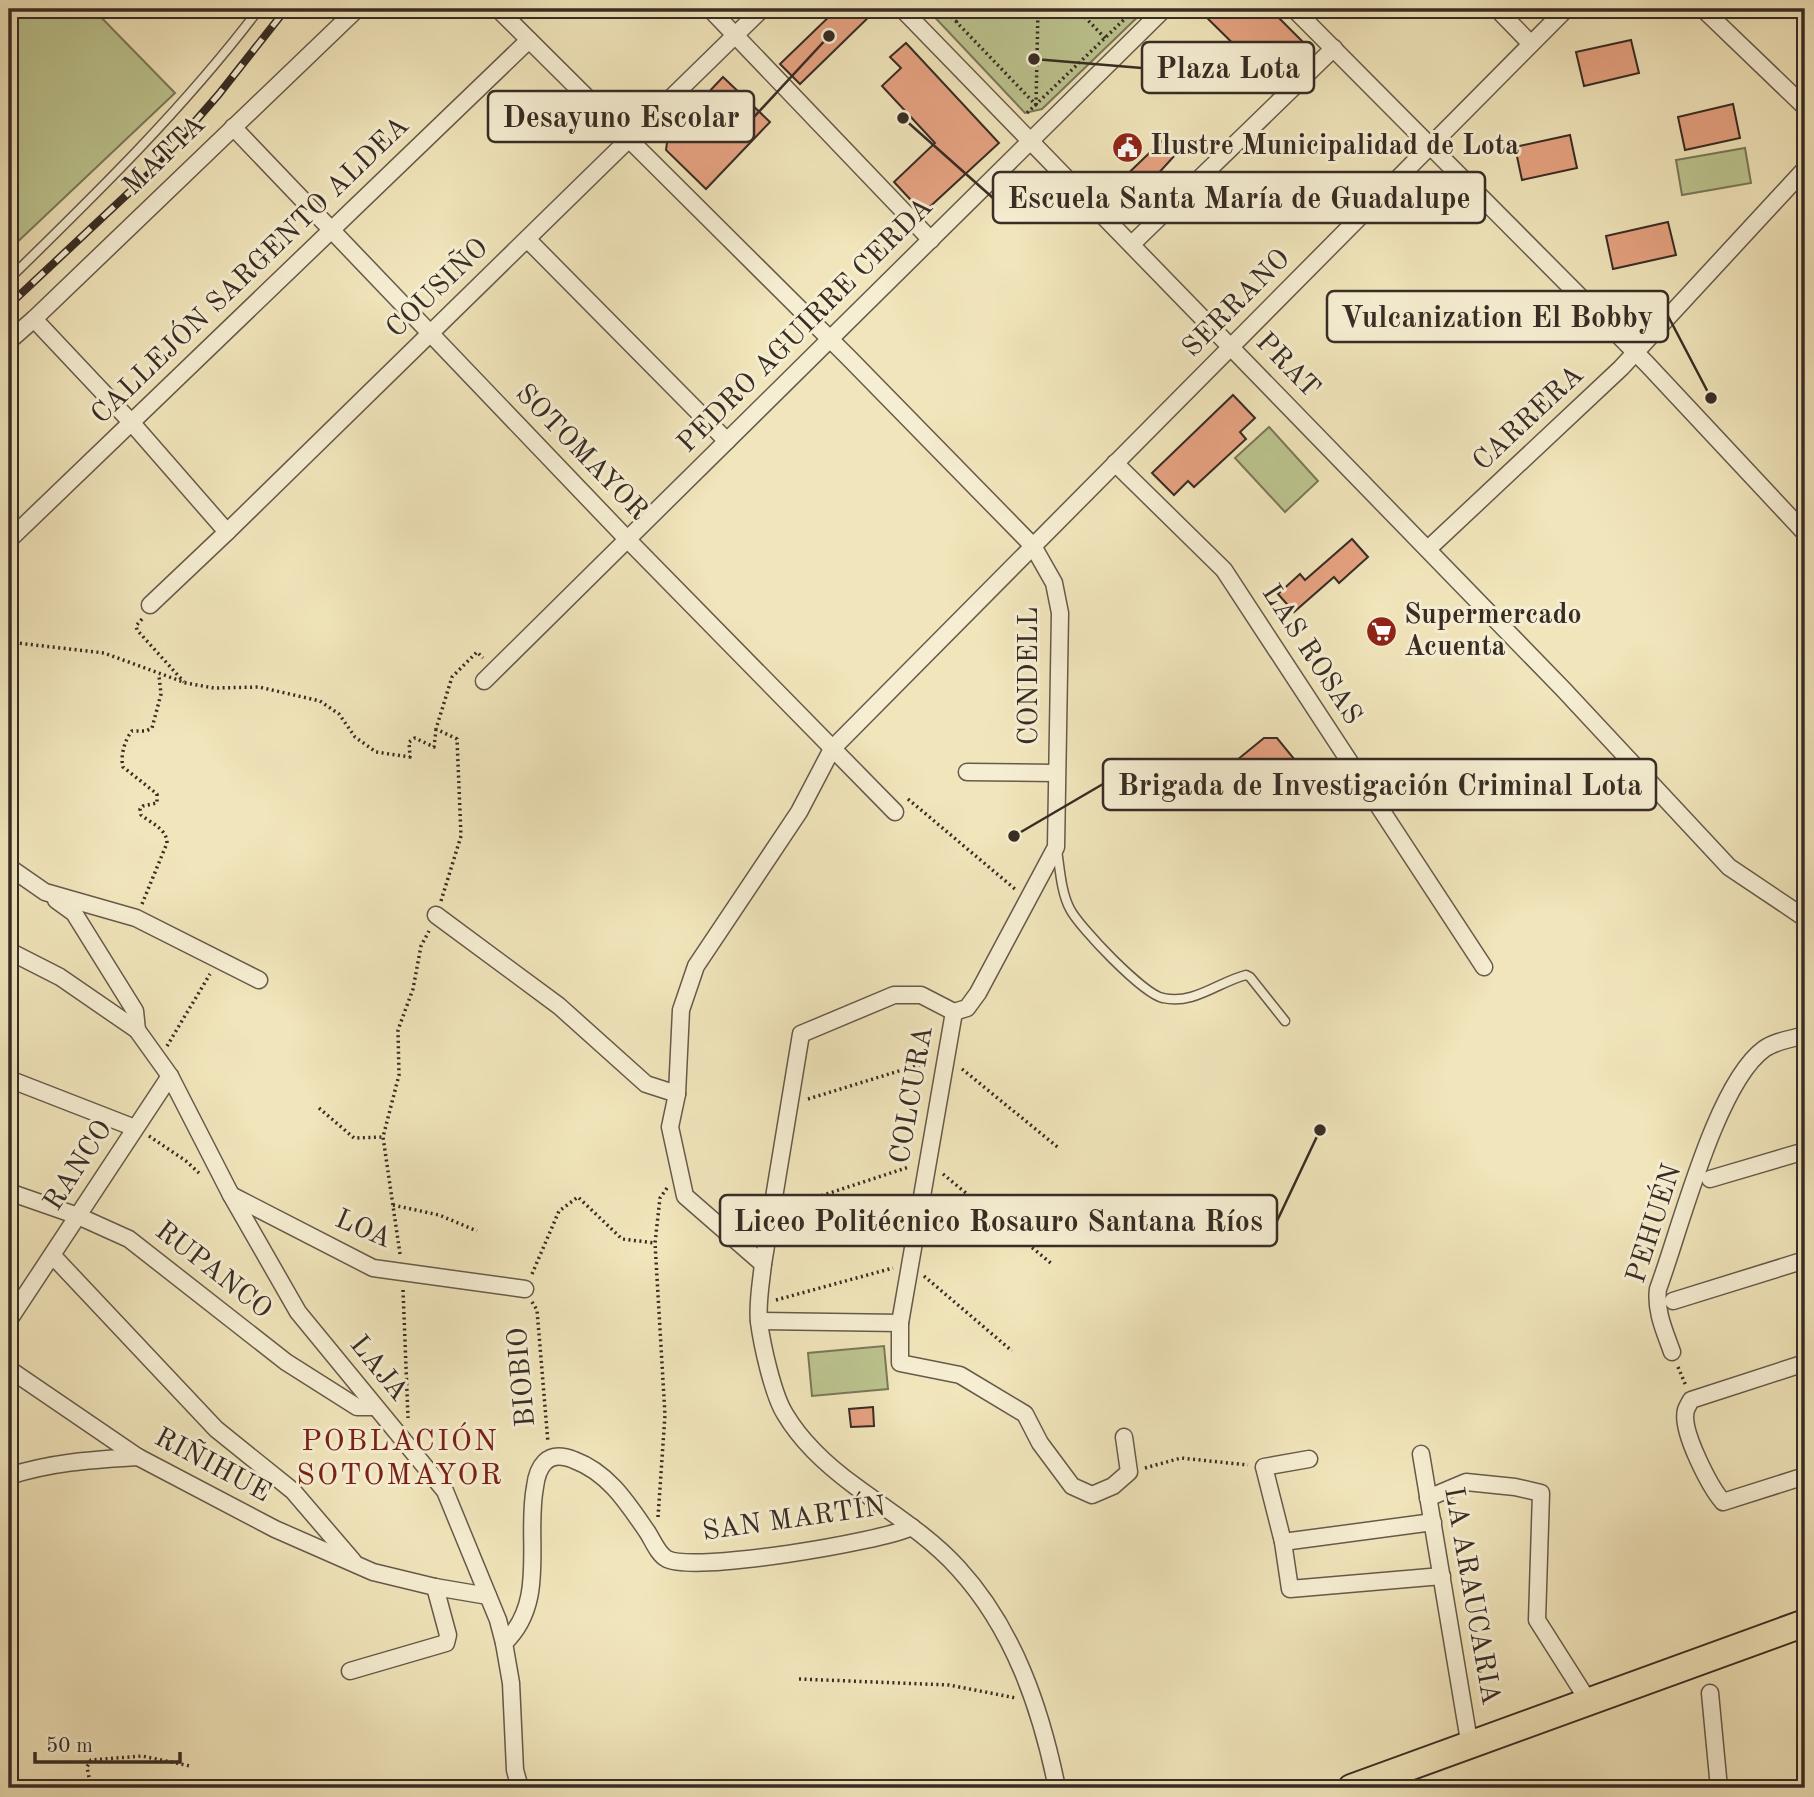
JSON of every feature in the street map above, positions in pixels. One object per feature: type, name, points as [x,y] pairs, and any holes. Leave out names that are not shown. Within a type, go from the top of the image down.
[{"type":"main road","points":[[1351,1788],[1384,1783],[1588,1702],[1805,1623]]},
{"type":"street","name":"MATTA","points":[[9,341],[357,9]]},
{"type":"street","name":"CONDELL","points":[[498,9],[830,339],[1033,546],[1048,569],[1054,583],[1060,613],[1056,847],[975,999],[967,1008],[954,1012]]},
{"type":"street","points":[[710,9],[931,240]]},
{"type":"street","name":"COUSIÑO","points":[[150,605],[762,9]]},
{"type":"street","name":"PRAT","points":[[902,9],[1563,689],[1729,867],[1805,918]]},
{"type":"street","name":"PEDRO AGUIRRE CERDA","points":[[489,676],[1164,9]]},
{"type":"street","points":[[1294,9],[1636,353],[1805,533]]},
{"type":"street","points":[[1497,9],[1531,44]]},
{"type":"street","name":"SERRANO","points":[[763,1264],[685,1196],[670,1127],[677,1094],[681,1010],[696,966],[799,812],[832,749],[1566,9]]},
{"type":"street","points":[[1703,9],[1805,107]]},
{"type":"street","name":"CALLEJÓN SARGENTO ALDEA","points":[[9,540],[529,40]]},
{"type":"street","points":[[1132,244],[1334,48]]},
{"type":"street","name":"SOTOMAYOR","points":[[233,127],[627,539],[895,812]]},
{"type":"street","name":"CARRERA","points":[[1428,549],[1636,353],[1805,169]]},
{"type":"street","points":[[527,239],[727,441]]},
{"type":"street","points":[[34,319],[131,422],[227,532]]},
{"type":"street","name":"LAS ROSAS","points":[[1115,463],[1224,570],[1484,967]]},
{"type":"street","points":[[967,772],[1056,773]]},
{"type":"street","points":[[9,867],[74,913],[135,1011],[137,1030]]},
{"type":"street","points":[[45,892],[136,919],[259,980]]},
{"type":"street","points":[[436,915],[559,1006],[646,1084],[677,1094]]},
{"type":"street","points":[[9,951],[60,977],[137,1030]]},
{"type":"street","points":[[954,1012],[921,995],[894,995],[802,1034],[763,1264],[759,1321],[769,1371],[784,1413],[800,1433],[834,1468],[912,1527],[957,1566],[984,1600],[1014,1652],[1035,1702],[1057,1788]]},
{"type":"street","name":"COLCURA","points":[[954,1012],[900,1323],[900,1363],[960,1375],[1025,1414],[1040,1443],[1072,1486],[1092,1495],[1112,1486],[1129,1472]]},
{"type":"street","name":"LAJA","points":[[137,1030],[170,1076],[231,1195],[298,1312],[445,1491],[488,1595],[504,1643],[511,1683],[515,1770],[520,1788]]},
{"type":"street","name":"PEHUÉN","points":[[1672,1352],[1658,1312],[1658,1289],[1716,1120],[1758,1054],[1768,1046],[1805,1035]]},
{"type":"street","name":"RANCO","points":[[9,1320],[170,1076]]},
{"type":"street","points":[[9,1080],[135,1128]]},
{"type":"street","points":[[1710,1179],[1805,1151]]},
{"type":"street","name":"RUPANCO","points":[[9,1192],[78,1216],[129,1239],[286,1363],[357,1407],[374,1407]]},
{"type":"street","name":"LOA","points":[[231,1195],[373,1268],[524,1289]]},
{"type":"street","points":[[52,1256],[216,1429],[293,1491],[357,1566]]},
{"type":"street","points":[[1673,1301],[1805,1260]]},
{"type":"street","points":[[759,1321],[900,1323]]},
{"type":"street","points":[[1805,1363],[1691,1400],[1685,1411],[1688,1433],[1709,1484],[1723,1502],[1805,1476]]},
{"type":"street","name":"RIÑIHUE","points":[[9,1369],[138,1457],[275,1529],[357,1566],[389,1577],[488,1595]]},
{"type":"street","points":[[1124,1437],[1129,1472]]},
{"type":"street","name":"LA ARAUCARIA","points":[[1421,1454],[1470,1747]]},
{"type":"street","name":"SAN MARTÍN","points":[[550,1459],[562,1456],[578,1461],[609,1481],[628,1503],[661,1554],[672,1560],[685,1562],[747,1559],[859,1542],[888,1536],[912,1527]]},
{"type":"street","points":[[9,1476],[65,1462],[138,1457]]},
{"type":"street","points":[[504,1643],[514,1634],[527,1611],[532,1569],[533,1497],[538,1474],[550,1459]]},
{"type":"street","points":[[1309,1459],[1264,1466],[1283,1542],[1290,1589],[1441,1576]]},
{"type":"street","points":[[1429,1498],[1466,1482],[1541,1493],[1537,1620],[1588,1702]]},
{"type":"street","points":[[1283,1542],[1433,1522]]},
{"type":"street","points":[[350,1671],[446,1643],[448,1635],[435,1587]]},
{"type":"street","points":[[1710,1693],[1719,1788]]},
{"type":"lane","points":[[9,279],[102,188],[207,75],[259,9]]},
{"type":"lane","points":[[1056,847],[1070,909],[1087,931],[1139,985],[1163,998],[1177,999],[1211,991],[1246,975],[1285,1021]]},
{"type":"path","points":[[944,9],[1051,121]]},
{"type":"path","points":[[956,22],[969,9]]},
{"type":"path","points":[[1036,105],[1038,9]]},
{"type":"path","points":[[1077,9],[1106,39]]},
{"type":"path","points":[[1016,125],[1106,39],[1132,10]]},
{"type":"path","points":[[150,605],[145,617],[136,625],[136,630],[186,683]]},
{"type":"path","points":[[9,642],[104,653],[186,683],[214,688],[259,687],[320,701],[339,713],[355,737],[376,752],[410,757],[409,743],[415,738],[434,747],[436,729],[452,677],[477,652],[489,676]]},
{"type":"path","points":[[136,919],[167,843],[167,836],[141,815],[140,809],[143,806],[157,803],[157,794],[122,766],[121,761],[132,731],[152,728],[161,694],[159,675]]},
{"type":"path","points":[[403,1441],[408,1419],[403,1272],[383,1137],[398,1074],[398,1030],[413,989],[421,946],[436,915],[461,836],[457,739],[436,729]]},
{"type":"path","points":[[902,794],[1028,901]]},
{"type":"path","points":[[158,1059],[218,960]]},
{"type":"path","points":[[789,1105],[946,1057],[1060,1149]]},
{"type":"path","points":[[319,1108],[354,1138],[383,1137]]},
{"type":"path","points":[[135,1128],[186,1161],[206,1181],[231,1195]]},
{"type":"path","points":[[771,1212],[928,1161],[1052,1264]]},
{"type":"path","points":[[656,1546],[665,1415],[656,1242],[660,1198],[679,1173]]},
{"type":"path","name":"BIOBIO","points":[[550,1459],[537,1310],[524,1289],[544,1250],[559,1211],[578,1197],[622,1239],[656,1242]]},
{"type":"path","points":[[393,1205],[439,1216],[477,1231]]},
{"type":"path","points":[[760,1304],[910,1264],[1012,1352]]},
{"type":"path","points":[[1672,1352],[1691,1400]]},
{"type":"path","points":[[1129,1472],[1181,1458],[1264,1466]]},
{"type":"path","points":[[799,1679],[949,1685],[1035,1702]]},
{"type":"path","points":[[91,1788],[87,1767],[91,1760],[142,1756],[190,1766]]},
{"type":"green space","points":[[9,9],[93,9],[175,93],[9,250]]},
{"type":"green space","points":[[927,9],[1146,9],[1042,109],[1025,113]]},
{"type":"green space","points":[[1745,148],[1751,183],[1682,195],[1676,160]]},
{"type":"green space","points":[[1269,427],[1318,481],[1285,512],[1235,458]]},
{"type":"green space","points":[[884,1346],[888,1389],[812,1396],[808,1353]]},
{"type":"building","points":[[837,9],[877,9],[800,84],[780,64]]},
{"type":"building","points":[[1198,9],[1270,9],[1302,41],[1267,77]]},
{"type":"building","points":[[1631,40],[1639,73],[1584,86],[1576,52]]},
{"type":"building","points":[[906,43],[999,143],[923,213],[894,182],[935,143],[882,86],[901,68],[890,57]]},
{"type":"building","points":[[723,77],[770,122],[706,189],[666,150],[668,135]]},
{"type":"building","points":[[1733,104],[1740,138],[1685,150],[1678,117]]},
{"type":"building","points":[[1570,135],[1577,168],[1522,180],[1515,147]]},
{"type":"building","points":[[1166,137],[1175,147],[1173,151],[1176,154],[1136,198],[1131,193],[1126,198],[1115,186]]},
{"type":"building","points":[[1668,222],[1676,255],[1613,269],[1606,236]]},
{"type":"building","points":[[1233,395],[1255,418],[1240,432],[1246,439],[1194,487],[1188,481],[1174,495],[1152,473]]},
{"type":"building","points":[[1352,539],[1368,557],[1339,583],[1334,577],[1294,612],[1278,594],[1300,574],[1305,580]]},
{"type":"building","points":[[1264,738],[1277,738],[1295,760],[1248,797],[1226,769]]},
{"type":"building","points":[[873,1407],[874,1426],[851,1427],[849,1409]]},
{"type":"railway","points":[[9,305],[151,172],[219,94],[286,9]]},
{"type":"place","name":"Desayuno Escolar","points":[[829,36]]},
{"type":"place","name":"Plaza Lota","points":[[1034,59]]},
{"type":"place","name":"Escuela Santa María de Guadalupe","points":[[903,118]]},
{"type":"place","name":"Ilustre Municipalidad de Lota","points":[[1127,147]]},
{"type":"place","name":"Vulcanization El Bobby","points":[[1711,398]]},
{"type":"place","name":"Supermercado Acuenta","points":[[1381,632]]},
{"type":"place","name":"Brigada de Investigación Criminal Lota","points":[[1014,836]]},
{"type":"place","name":"Liceo Politécnico Rosauro Santana Ríos","points":[[1320,1130]]},
{"type":"district","name":"POBLACIÓN SOTOMAYOR","points":[[400,1459]]}]
